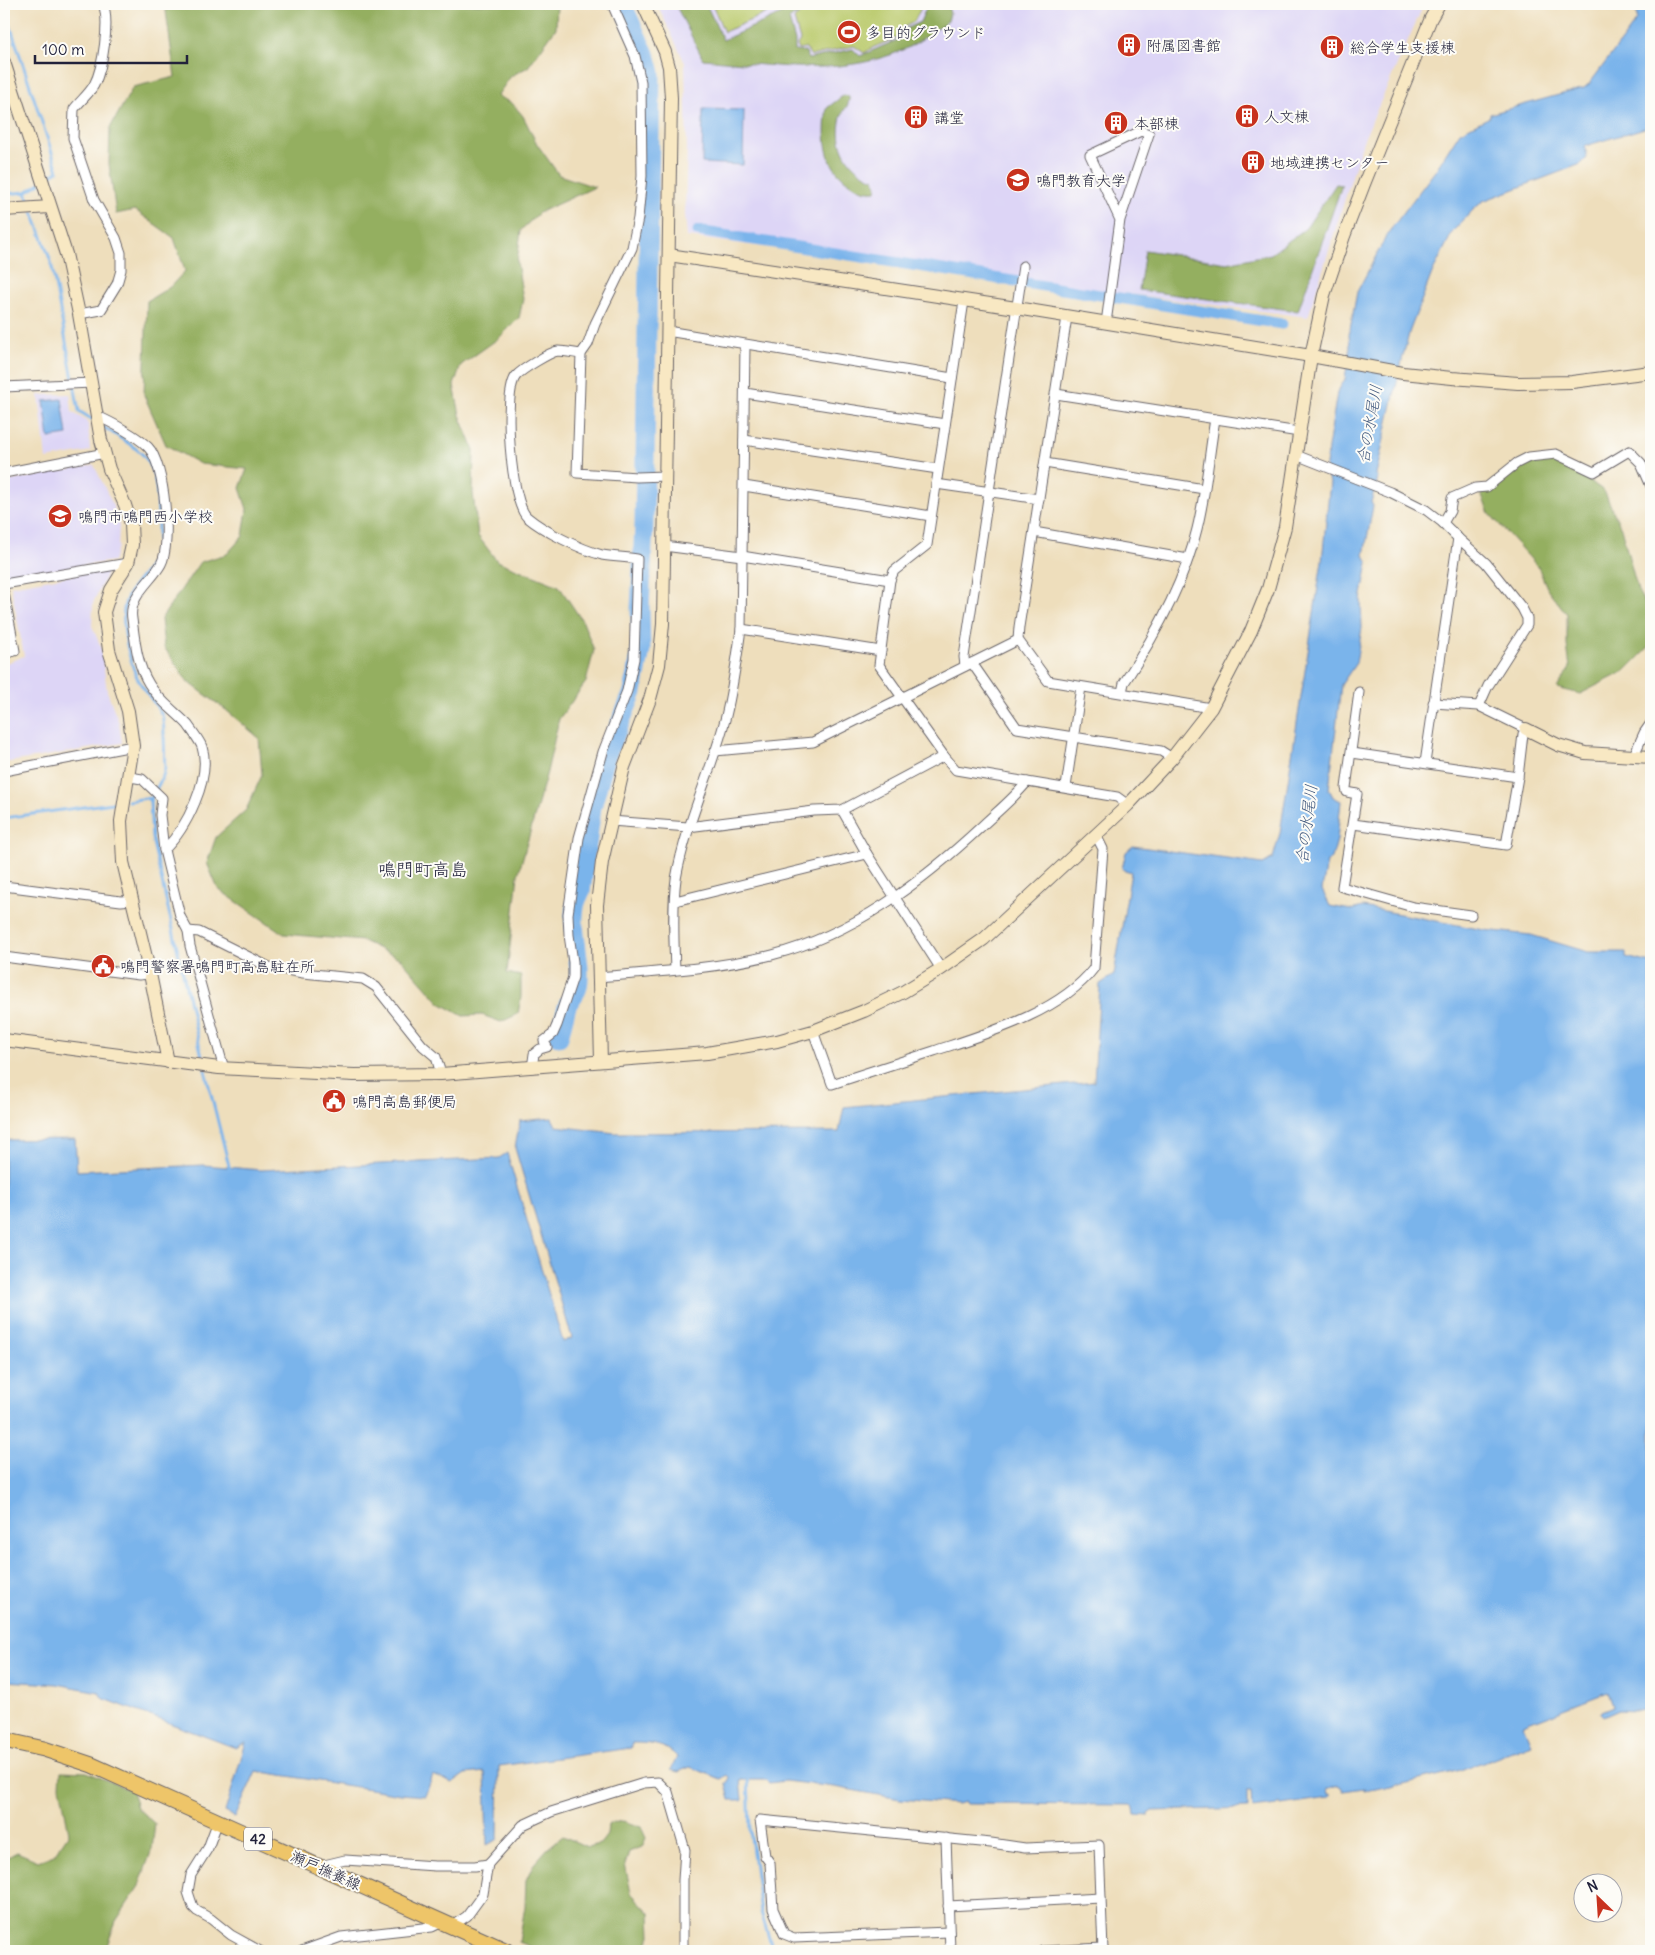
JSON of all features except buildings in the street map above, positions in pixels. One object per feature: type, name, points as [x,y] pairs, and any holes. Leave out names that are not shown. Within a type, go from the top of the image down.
[{"type":"main road","name":"瀬戸撫養線","points":[[4,1740],[44,1749],[92,1765],[507,1951]]},
{"type":"street","points":[[79,314],[101,310],[117,284],[121,270],[121,253],[116,238],[94,200],[73,138],[74,109],[93,88],[100,73],[103,60],[105,30],[103,4]]},
{"type":"street","points":[[612,4],[634,56],[641,82],[642,184],[632,248],[595,324],[588,344],[581,354],[577,473],[637,477],[665,476]]},
{"type":"street","points":[[601,1061],[597,905],[602,862],[624,767],[650,699],[658,665],[663,624],[669,254],[669,67],[665,52],[643,4]]},
{"type":"street","points":[[4,1040],[222,1069],[354,1075],[441,1074],[707,1053],[777,1041],[813,1031],[864,1011],[903,992],[940,970],[984,939],[1128,805],[1172,758],[1211,708],[1251,631],[1268,589],[1285,527],[1311,356],[1324,295],[1344,236],[1431,18],[1439,4]]},
{"type":"street","points":[[4,62],[6,76],[66,254],[105,453],[109,469],[126,505],[131,524],[132,545],[128,563],[111,590],[104,612],[109,650],[128,712],[133,746],[130,777],[122,808],[121,840],[123,862],[150,974],[168,1062]]},
{"type":"street","points":[[1106,323],[1120,220],[1149,134],[1140,131],[1090,155],[1120,220]]},
{"type":"street","points":[[4,210],[50,207]]},
{"type":"street","points":[[669,254],[964,301],[1017,302],[1067,317],[1403,372],[1518,383],[1572,382],[1651,372]]},
{"type":"street","points":[[1023,269],[964,657],[1017,728],[1161,751],[1172,758]]},
{"type":"street","points":[[964,301],[927,545],[894,571],[890,580],[879,665],[956,770],[1118,797],[1128,805]]},
{"type":"street","points":[[1067,317],[1018,640],[1048,681],[1211,708]]},
{"type":"street","points":[[667,331],[952,378]]},
{"type":"street","points":[[675,970],[676,881],[688,827],[726,717],[741,629],[745,345]]},
{"type":"street","points":[[534,1068],[534,1054],[547,1048],[544,1041],[553,1034],[558,1025],[573,976],[568,914],[579,838],[603,752],[627,691],[634,659],[636,559],[603,555],[578,546],[545,529],[527,517],[521,509],[517,491],[509,442],[509,411],[514,378],[524,369],[556,351],[581,354]]},
{"type":"street","points":[[4,387],[92,383]]},
{"type":"street","points":[[744,392],[945,424]]},
{"type":"street","points":[[1056,394],[1300,432]]},
{"type":"street","points":[[97,416],[110,421],[148,447],[155,456],[162,482],[167,540],[166,555],[161,566],[148,580],[133,604],[131,616],[140,667],[156,695],[188,726],[202,747],[204,775],[189,814],[171,844],[164,850]]},
{"type":"street","points":[[1122,692],[1124,683],[1160,625],[1188,559],[1197,529],[1215,419]]},
{"type":"street","points":[[744,440],[938,469]]},
{"type":"street","points":[[1443,523],[1450,510],[1452,498],[1475,488],[1487,487],[1517,463],[1528,457],[1556,454],[1594,472],[1629,451],[1641,462],[1651,486]]},
{"type":"street","points":[[4,473],[105,453]]},
{"type":"street","points":[[1296,455],[1379,487],[1426,510],[1443,523],[1486,563],[1522,608],[1527,618],[1526,625],[1488,686],[1480,706]]},
{"type":"street","points":[[1045,464],[1204,489]]},
{"type":"street","points":[[936,484],[1039,499]]},
{"type":"street","points":[[744,486],[931,516]]},
{"type":"street","points":[[1034,532],[1188,559]]},
{"type":"street","points":[[1425,763],[1458,538]]},
{"type":"street","points":[[664,546],[742,556],[890,580]]},
{"type":"street","points":[[4,584],[128,563]]},
{"type":"street","points":[[4,593],[15,651],[4,654]]},
{"type":"street","points":[[741,629],[881,651]]},
{"type":"street","points":[[715,751],[813,742],[1018,640]]},
{"type":"street","points":[[1066,787],[1081,687]]},
{"type":"street","points":[[1359,692],[1352,754],[1348,762],[1346,788],[1347,792],[1357,794],[1342,887],[1413,907],[1471,915]]},
{"type":"street","points":[[1433,703],[1480,706],[1558,745],[1585,753],[1651,756]]},
{"type":"street","points":[[1634,755],[1644,732],[1651,723]]},
{"type":"street","points":[[1353,824],[1506,845],[1518,777],[1523,734],[1526,729]]},
{"type":"street","points":[[4,770],[133,746]]},
{"type":"street","points":[[1352,754],[1518,777]]},
{"type":"street","points":[[611,821],[688,827],[814,811],[842,810],[944,756]]},
{"type":"street","points":[[130,777],[142,779],[162,798],[160,815],[164,850],[180,916],[188,931],[190,946],[222,1069]]},
{"type":"street","points":[[598,977],[722,965],[772,954],[816,940],[852,923],[895,898],[930,872],[1027,782]]},
{"type":"street","points":[[842,810],[867,854],[940,970]]},
{"type":"street","points":[[813,1031],[832,1084],[1000,1029],[1064,996],[1088,976],[1094,968],[1104,849],[1096,835]]},
{"type":"street","points":[[675,901],[867,854]]},
{"type":"street","points":[[4,886],[121,901],[132,900]]},
{"type":"street","points":[[188,931],[199,932],[269,967],[303,973],[363,979],[376,987],[423,1046],[436,1057],[441,1074]]},
{"type":"street","points":[[4,957],[139,975],[150,974]]},
{"type":"street","points":[[302,1951],[341,1937],[432,1927],[447,1924],[467,1916],[483,1894],[488,1864],[523,1825],[551,1812],[644,1783],[658,1782],[668,1792],[685,1850],[682,1880],[683,1951]]},
{"type":"street","points":[[949,1932],[794,1938],[784,1934],[773,1909],[770,1863],[765,1856],[760,1820],[946,1838],[1025,1848],[1099,1845],[1103,1950],[1042,1951]]},
{"type":"street","points":[[218,1821],[208,1848],[191,1875],[188,1892],[197,1911],[211,1919],[231,1935],[260,1951]]},
{"type":"street","points":[[946,1838],[950,1951]]},
{"type":"street","points":[[317,1866],[345,1860],[435,1866],[475,1866],[488,1864]]},
{"type":"street","points":[[948,1906],[1101,1898]]},
{"type":"shaded area","name":"鳴門教育大学","points":[[657,4],[1424,4],[1363,141],[1308,317],[687,237],[685,214],[687,147],[685,63]]},
{"type":"shaded area","points":[[70,394],[72,412],[88,422],[90,451],[46,459],[39,395]]},
{"type":"shaded area","name":"鳴門市鳴門西小学校","points":[[94,465],[113,505],[119,526],[118,547],[113,561],[9,577],[4,574],[4,482]]},
{"type":"shaded area","points":[[107,569],[93,603],[92,626],[101,647],[107,691],[119,723],[122,743],[4,763],[4,664],[24,656],[11,586]]},
{"type":"green space","points":[[165,4],[557,4],[556,28],[528,67],[511,76],[497,96],[512,103],[523,116],[537,144],[559,175],[595,187],[540,212],[521,230],[517,262],[523,299],[519,318],[499,338],[461,365],[454,385],[460,415],[474,450],[473,493],[478,536],[497,561],[559,586],[583,622],[594,650],[586,682],[559,719],[547,772],[518,875],[507,973],[521,976],[521,997],[518,1014],[501,1022],[482,1015],[463,1016],[440,1003],[401,959],[363,941],[284,934],[218,889],[207,863],[216,837],[246,810],[262,775],[259,738],[187,681],[164,647],[161,619],[200,562],[227,554],[243,536],[247,509],[240,488],[247,469],[200,464],[166,445],[144,395],[147,301],[170,287],[185,271],[174,238],[135,210],[116,214],[109,164],[110,128],[133,87],[175,77]]},
{"type":"green space","points":[[675,4],[706,4],[723,40],[797,7],[797,14],[789,19],[795,41],[795,51],[806,52],[808,59],[853,49],[860,56],[904,37],[907,28],[920,22],[927,6],[926,4],[947,4],[950,13],[948,21],[920,40],[903,50],[879,59],[829,67],[804,67],[703,59]]},
{"type":"green space","points":[[712,4],[787,4],[724,32]]},
{"type":"green space","name":"多目的グラウンド","points":[[803,4],[923,4],[914,22],[902,28],[901,36],[864,53],[854,46],[811,56],[806,48],[799,50],[797,45],[800,40],[794,19],[799,15]]},
{"type":"green space","points":[[844,95],[849,96],[849,100],[841,117],[839,127],[845,155],[857,169],[874,179],[877,186],[876,191],[859,188],[841,176],[834,168],[827,150],[825,129],[827,108]]},
{"type":"green space","points":[[1336,184],[1342,185],[1298,311],[1139,290],[1145,250],[1227,263],[1271,254],[1306,228]]},
{"type":"green space","points":[[1558,459],[1604,491],[1621,528],[1638,591],[1651,614],[1651,645],[1625,671],[1580,694],[1557,688],[1570,668],[1567,645],[1567,614],[1548,590],[1538,567],[1489,513],[1480,492],[1497,485],[1519,466]]},
{"type":"green space","points":[[61,1771],[87,1772],[132,1791],[137,1808],[155,1824],[152,1849],[139,1886],[116,1921],[105,1951],[4,1951],[4,1859],[17,1852],[38,1861],[54,1855],[69,1833],[60,1786]]},
{"type":"green space","points":[[623,1821],[641,1827],[646,1838],[642,1847],[629,1852],[625,1864],[631,1893],[650,1913],[651,1936],[643,1951],[541,1951],[519,1942],[525,1906],[526,1880],[533,1865],[548,1848],[563,1836],[587,1847],[600,1844],[607,1835],[608,1824]]},
{"type":"water","name":"合の水尾川","points":[[1630,4],[1651,4],[1651,126],[1585,146],[1587,158],[1581,164],[1483,201],[1453,231],[1432,273],[1410,330],[1376,474],[1378,478],[1371,502],[1373,506],[1364,555],[1368,563],[1361,600],[1362,628],[1356,663],[1341,685],[1329,789],[1333,797],[1341,801],[1337,840],[1332,858],[1327,862],[1322,890],[1330,906],[1351,910],[1363,907],[1484,930],[1531,935],[1588,952],[1626,952],[1626,957],[1651,963],[1651,1711],[1619,1709],[1603,1716],[1600,1713],[1601,1711],[1613,1706],[1608,1692],[1523,1725],[1531,1744],[1461,1770],[1399,1785],[1398,1783],[1364,1791],[1364,1788],[1343,1791],[1338,1786],[1327,1790],[1328,1795],[1332,1795],[1328,1798],[1252,1808],[1251,1792],[1247,1792],[1247,1808],[1153,1811],[1149,1816],[1135,1815],[1134,1808],[1131,1805],[966,1804],[965,1802],[957,1804],[900,1799],[835,1787],[785,1781],[769,1783],[766,1780],[740,1780],[742,1800],[730,1800],[726,1784],[730,1778],[727,1775],[721,1779],[690,1767],[678,1772],[671,1770],[677,1757],[668,1749],[645,1743],[632,1743],[631,1748],[499,1766],[498,1839],[487,1845],[485,1772],[465,1774],[452,1783],[433,1775],[425,1796],[401,1794],[256,1771],[235,1817],[225,1812],[246,1742],[236,1748],[102,1698],[99,1692],[57,1684],[4,1681],[4,1140],[75,1139],[77,1171],[204,1165],[261,1170],[499,1158],[507,1153],[563,1342],[572,1338],[515,1148],[520,1121],[552,1118],[556,1126],[615,1133],[839,1132],[844,1107],[1094,1082],[1100,984],[1114,975],[1131,872],[1122,869],[1126,852],[1133,846],[1263,864],[1273,858],[1280,833],[1322,561],[1330,482],[1325,473],[1328,448],[1337,393],[1345,379],[1350,346],[1349,335],[1357,292],[1388,233],[1435,171],[1460,132],[1490,117],[1490,114],[1584,88],[1590,83],[1637,20],[1637,14]]},
{"type":"water","points":[[703,109],[744,110],[743,165],[702,163]]},
{"type":"water","points":[[62,399],[67,435],[49,438],[44,401]]},
{"type":"waterway","points":[[559,1037],[568,1004],[578,987],[579,963],[574,913],[576,902],[581,892],[592,807],[606,757],[633,692],[641,650],[640,609],[644,524],[651,73],[647,58],[622,4]]},
{"type":"waterway","points":[[4,7],[58,171],[45,179]]},
{"type":"waterway","points":[[4,194],[26,192],[40,183]]},
{"type":"waterway","points":[[26,192],[31,206]]},
{"type":"waterway","points":[[33,212],[51,262],[79,411],[93,420]]},
{"type":"waterway","points":[[698,231],[1282,324]]},
{"type":"waterway","points":[[102,426],[141,453],[153,472],[156,484],[158,547],[151,563],[126,601],[124,627],[136,676],[160,711],[163,719],[165,768],[150,801],[152,838],[203,1061]]},
{"type":"waterway","points":[[128,801],[147,798],[150,801]]},
{"type":"waterway","points":[[4,818],[120,802]]},
{"type":"waterway","points":[[205,1070],[230,1170]]},
{"type":"waterway","points":[[748,1777],[750,1830],[761,1912],[773,1951]]},
{"type":"place","name":"多目的グラウンド","points":[[849,32]]},
{"type":"place","name":"附属図書館","points":[[1129,45]]},
{"type":"place","name":"総合学生支援棟","points":[[1332,47]]},
{"type":"place","name":"人文棟","points":[[1247,116]]},
{"type":"place","name":"講堂","points":[[916,117]]},
{"type":"place","name":"本部棟","points":[[1116,123]]},
{"type":"place","name":"地域連携センター","points":[[1253,162]]},
{"type":"place","name":"鳴門教育大学","points":[[1018,180]]},
{"type":"place","name":"鳴門市鳴門西小学校","points":[[60,516]]},
{"type":"place","name":"鳴門警察署鳴門町高島駐在所","points":[[103,966]]},
{"type":"place","name":"鳴門高島郵便局","points":[[334,1101]]},
{"type":"district","name":"鳴門町高島","points":[[423,869]]}]
